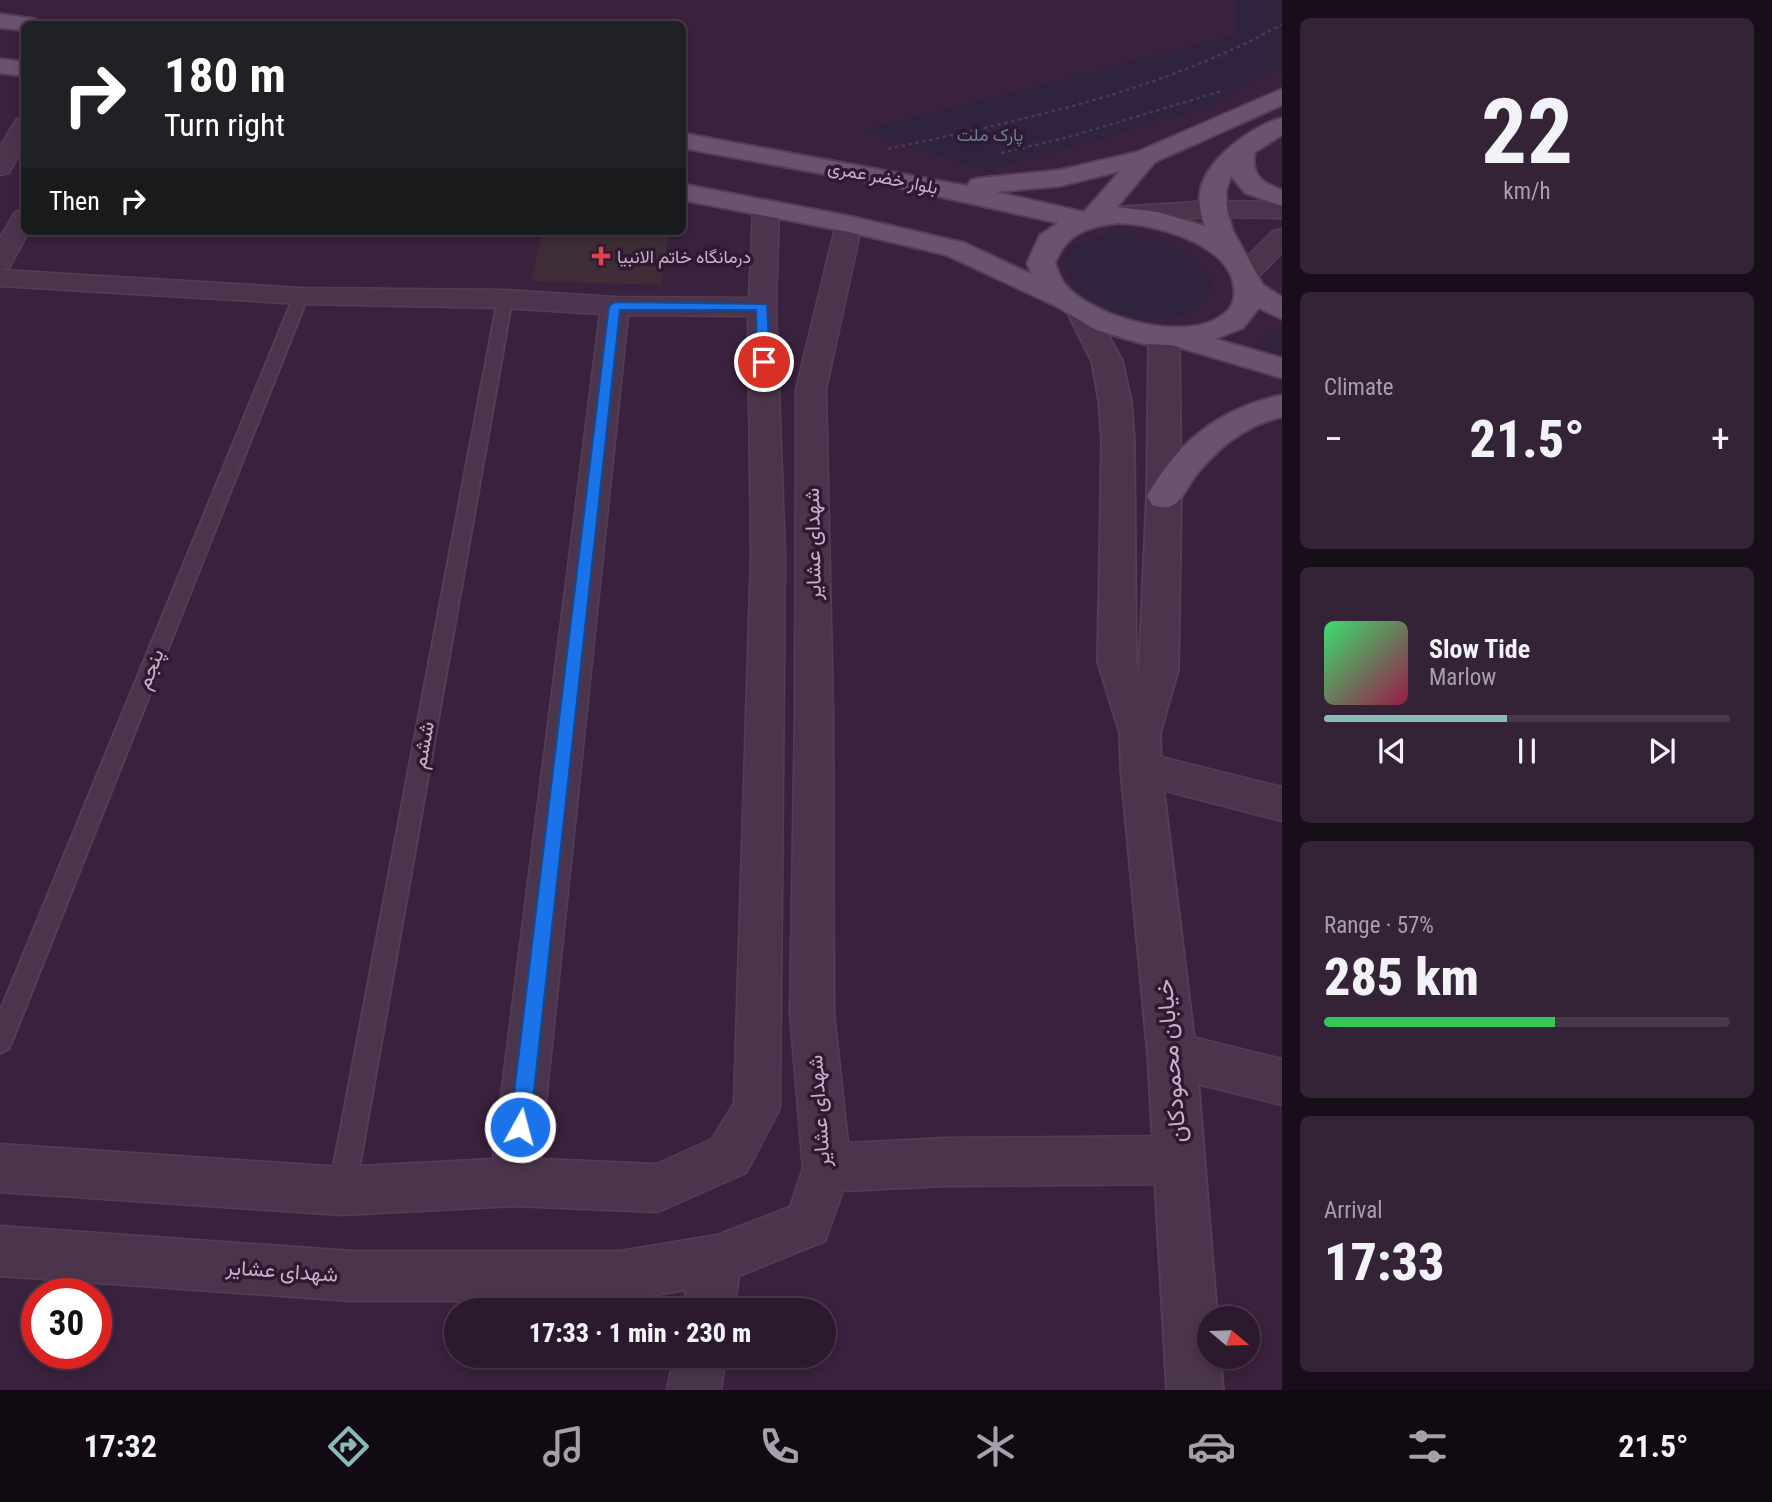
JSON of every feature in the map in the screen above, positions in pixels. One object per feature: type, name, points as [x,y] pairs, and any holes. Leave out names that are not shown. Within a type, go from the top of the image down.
[{"type":"main road","points":[[0,21],[21,23]]},
{"type":"main road","points":[[0,66],[21,69]]},
{"type":"main road","points":[[934,186],[985,186],[1060,178],[1146,157],[1282,96]]},
{"type":"main road","points":[[1171,337],[1207,333],[1231,323],[1245,307],[1243,275],[1219,233],[1210,209],[1213,187],[1222,169],[1245,146],[1282,125]]},
{"type":"main road","name":"بلوار خضر عمری","points":[[686,141],[1098,218]]},
{"type":"main road","points":[[1245,146],[1238,161],[1242,174],[1252,186],[1282,198]]},
{"type":"main road","points":[[1098,218],[1146,157]]},
{"type":"main road","points":[[686,193],[849,224],[955,249],[1112,328],[1171,337],[1282,368]]},
{"type":"main road","points":[[955,249],[977,247],[997,233],[998,214],[972,195]]},
{"type":"main road","points":[[1073,307],[1049,284],[1042,267],[1043,252],[1050,239],[1063,228],[1098,218],[1172,223],[1197,233],[1219,246],[1243,275],[1282,310]]},
{"type":"main road","points":[[1164,496],[1198,449],[1219,432],[1243,418],[1268,408],[1282,406]]},
{"type":"street","points":[[0,168],[21,130]]},
{"type":"street","points":[[0,1168],[342,1191],[514,1182],[658,1188],[729,1156],[757,1108],[768,555],[762,307],[766,208]]},
{"type":"street","points":[[1098,218],[1210,209],[1282,210]]},
{"type":"street","points":[[0,262],[21,223]]},
{"type":"street","name":"شهدای عشایر","points":[[0,1251],[352,1276],[620,1276],[717,1260],[808,1224],[827,1168],[812,1013],[814,713],[811,389],[849,224]]},
{"type":"street","points":[[1243,275],[1282,237]]},
{"type":"street","points":[[0,278],[301,296],[505,299],[615,306],[762,307]]},
{"type":"street","points":[[514,1182],[615,306]]},
{"type":"street","points":[[1073,307],[1107,361],[1112,377],[1118,441],[1117,662],[1141,751]]},
{"type":"street","points":[[1141,751],[1159,670],[1171,337]]},
{"type":"street","points":[[1141,751],[1282,804]]},
{"type":"street","name":"خیابان محمودکان","points":[[1141,751],[1181,1160],[1195,1390]]},
{"type":"street","points":[[1172,1055],[1282,1082]]},
{"type":"street","points":[[827,1168],[945,1162],[1181,1160]]},
{"type":"street","points":[[710,1298],[717,1260]]},
{"type":"street","points":[[694,1390],[698,1368]]},
{"type":"lane","name":"پنجم","points":[[0,1041],[301,296]]},
{"type":"lane","name":"ششم","points":[[342,1191],[505,299]]},
{"type":"path","points":[[876,152],[1041,116],[1144,85],[1259,37],[1282,24]]},
{"type":"path","points":[[992,156],[1069,137],[1234,88]]},
{"type":"shaded area","name":"درمانگاه خاتم الانبیا","points":[[542,235],[668,235],[661,285],[531,281]]},
{"type":"green space","name":"پارک ملت","points":[[1235,0],[1282,0],[1282,67],[1206,108],[988,171],[861,131],[1235,35]]},
{"type":"green space","points":[[1123,233],[1173,245],[1200,263],[1208,274],[1210,284],[1209,294],[1203,303],[1182,315],[1167,318],[1138,317],[1111,309],[1088,297],[1072,282],[1065,266],[1070,251],[1088,240]]},
{"type":"green space","points":[[1274,328],[1282,332],[1282,364],[1248,356]]},
{"type":"place","name":"درمانگاه خاتم الانبیا","points":[[601,256]]},
{"type":"route","points":[[520,1127],[615,306],[762,307],[764,362]]}]
